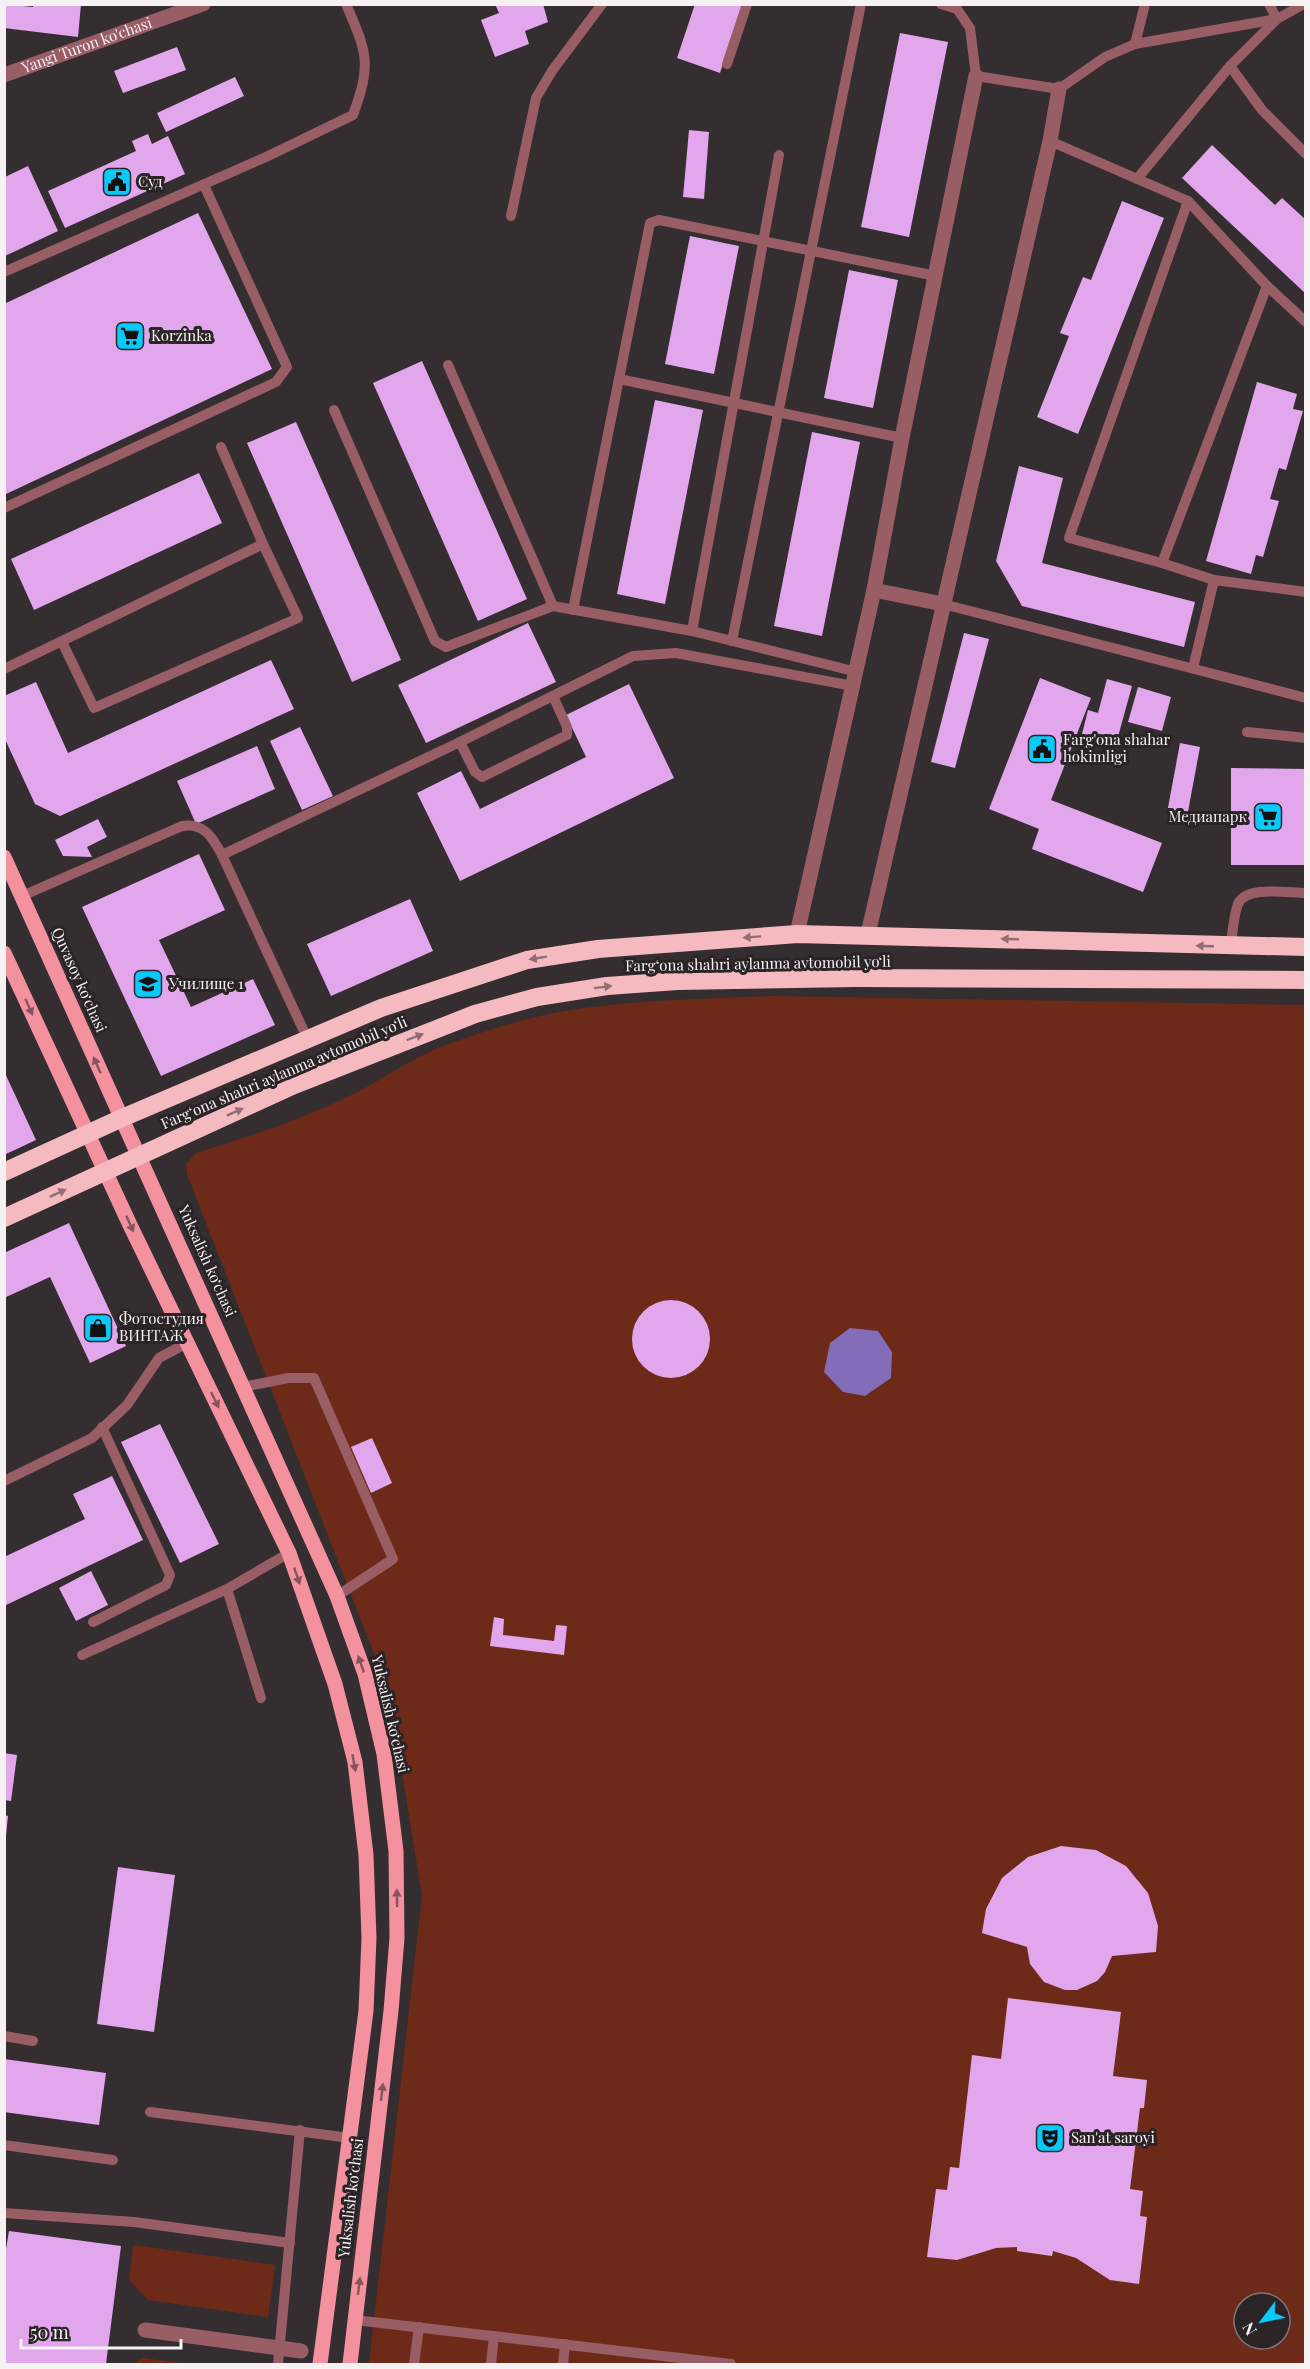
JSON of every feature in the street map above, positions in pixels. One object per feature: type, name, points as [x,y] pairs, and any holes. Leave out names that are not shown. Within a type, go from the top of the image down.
[{"type":"highway","name":"Fargʻona shahri aylanma avtomobil yoʻli","points":[[4,1172],[87,1133],[381,1008],[527,960],[598,949],[797,934],[868,934],[1230,947],[1305,947]]},
{"type":"highway","name":"Fargʻona shahri aylanma avtomobil yoʻli","points":[[4,1218],[294,1085],[475,1014],[537,996],[607,986],[677,981],[856,978],[1305,980]]},
{"type":"main road","name":"Quvasoy koʻchasi","points":[[4,857],[122,1118]]},
{"type":"main road","points":[[4,953],[87,1133]]},
{"type":"main road","name":"Yuksalish koʻchasi","points":[[122,1118],[337,1596],[365,1674],[384,1754],[396,1851],[397,1938],[391,2011],[350,2364]]},
{"type":"main road","name":"Yuksalish koʻchasi","points":[[87,1133],[289,1553],[335,1684],[355,1762],[366,1855],[369,1938],[366,2011],[320,2364]]},
{"type":"street","name":"Yangi Turon ko'chasi","points":[[4,75],[203,4]]},
{"type":"street","points":[[797,934],[874,590],[902,438],[976,76]]},
{"type":"street","points":[[868,934],[1050,141],[1059,89]]},
{"type":"street","points":[[874,590],[943,604]]},
{"type":"street","points":[[145,2330],[301,2351]]},
{"type":"lane","points":[[4,272],[204,185],[353,115],[365,82],[364,47],[346,4]]},
{"type":"lane","points":[[511,216],[536,98],[552,71],[602,4]]},
{"type":"lane","points":[[727,63],[747,4]]},
{"type":"lane","points":[[732,641],[861,4]]},
{"type":"lane","points":[[941,4],[957,9],[970,28],[976,76],[1059,89],[1105,57],[1135,44],[1277,19]]},
{"type":"lane","points":[[1135,44],[1145,4]]},
{"type":"lane","points":[[1269,4],[1277,19]]},
{"type":"lane","points":[[1137,179],[1230,66],[1277,19],[1304,4]]},
{"type":"lane","points":[[1230,66],[1262,110],[1305,154]]},
{"type":"lane","points":[[1050,141],[1188,201],[1267,286],[1305,322]]},
{"type":"lane","points":[[692,631],[779,155]]},
{"type":"lane","points":[[4,508],[276,382],[287,367],[204,185]]},
{"type":"lane","points":[[1188,201],[1070,538],[1214,580],[1305,592]]},
{"type":"lane","points":[[573,610],[650,223],[659,220],[763,239],[936,276]]},
{"type":"lane","points":[[1162,563],[1267,286]]},
{"type":"lane","points":[[448,365],[553,606]]},
{"type":"lane","points":[[619,379],[902,438]]},
{"type":"lane","points":[[334,410],[435,641],[446,647],[553,606],[692,631],[855,679]]},
{"type":"lane","points":[[62,642],[94,708],[298,618],[220,447]]},
{"type":"lane","points":[[4,669],[180,582],[264,544]]},
{"type":"lane","points":[[1193,668],[1214,580]]},
{"type":"lane","points":[[943,604],[1305,698]]},
{"type":"lane","points":[[222,855],[460,742],[633,656],[676,653],[855,679]]},
{"type":"lane","points":[[460,742],[475,772],[482,777],[567,735],[567,727],[553,696]]},
{"type":"lane","points":[[1247,732],[1305,738]]},
{"type":"lane","points":[[22,896],[182,826],[201,828],[212,836],[222,855],[308,1040]]},
{"type":"lane","points":[[1230,947],[1238,905],[1243,897],[1255,892],[1305,893]]},
{"type":"lane","points":[[4,1481],[92,1438],[128,1405],[159,1358],[187,1342]]},
{"type":"lane","points":[[243,1387],[288,1378],[314,1378],[393,1559],[337,1596]]},
{"type":"lane","points":[[93,1622],[166,1585],[170,1575],[102,1427]]},
{"type":"lane","points":[[82,1654],[227,1589],[289,1553]]},
{"type":"lane","points":[[227,1589],[261,1698]]},
{"type":"lane","points":[[4,2036],[33,2041]]},
{"type":"lane","points":[[150,2112],[350,2138]]},
{"type":"lane","points":[[278,2364],[300,2130]]},
{"type":"lane","points":[[4,2145],[113,2160]]},
{"type":"lane","points":[[4,2213],[134,2222],[290,2243]]},
{"type":"lane","points":[[356,2320],[731,2364]]},
{"type":"lane","points":[[414,2364],[419,2327]]},
{"type":"lane","points":[[491,2364],[494,2336]]},
{"type":"lane","points":[[563,2364],[566,2344]]},
{"type":"shaded area","points":[[772,996],[1305,1005],[1305,2364],[369,2364],[422,1896],[389,1692],[187,1174],[186,1164],[196,1153],[323,1108],[354,1094],[432,1051],[460,1040],[502,1026],[559,1012],[665,1001]]},
{"type":"shaded area","points":[[850,1328],[878,1331],[892,1352],[891,1378],[865,1396],[843,1392],[824,1372],[830,1343]]},
{"type":"shaded area","points":[[133,2245],[275,2265],[268,2317],[148,2300],[129,2280]]},
{"type":"shaded area","points":[[143,2358],[188,2364],[133,2364]]},
{"type":"building","points":[[4,4],[33,7],[33,4],[81,4],[78,37],[4,28]]},
{"type":"building","points":[[495,4],[543,4],[548,22],[525,31],[529,44],[495,57],[481,20],[499,13]]},
{"type":"building","points":[[695,4],[743,4],[720,73],[677,58]]},
{"type":"building","points":[[900,33],[948,42],[909,237],[861,227]]},
{"type":"building","points":[[177,47],[186,70],[123,93],[114,71]]},
{"type":"building","points":[[235,77],[244,96],[166,132],[157,113]]},
{"type":"building","points":[[689,130],[709,132],[704,199],[683,197]]},
{"type":"building","name":"Суд","points":[[148,134],[152,144],[168,136],[185,174],[65,228],[48,191],[136,151],[132,141]]},
{"type":"building","points":[[1212,145],[1275,205],[1282,198],[1306,220],[1306,294],[1182,178]]},
{"type":"building","points":[[28,166],[58,231],[5,256],[5,177]]},
{"type":"building","points":[[1122,201],[1164,218],[1078,434],[1037,417],[1069,336],[1060,333],[1083,277],[1091,280]]},
{"type":"building","name":"Korzinka","points":[[198,213],[272,369],[4,495],[4,304]]},
{"type":"building","points":[[690,236],[739,246],[714,374],[665,364]]},
{"type":"building","points":[[849,270],[898,280],[873,408],[824,398]]},
{"type":"building","points":[[422,361],[527,599],[478,621],[373,383]]},
{"type":"building","points":[[1257,382],[1297,394],[1293,409],[1303,411],[1286,470],[1279,468],[1270,499],[1279,501],[1263,557],[1256,555],[1251,574],[1206,561]]},
{"type":"building","points":[[655,400],[703,410],[665,604],[617,594]]},
{"type":"building","points":[[296,422],[401,660],[352,682],[247,443]]},
{"type":"building","points":[[812,432],[860,442],[822,636],[774,626]]},
{"type":"building","points":[[1019,466],[1063,478],[1042,563],[1195,602],[1184,647],[1022,606],[996,561]]},
{"type":"building","points":[[199,473],[222,523],[34,610],[11,559]]},
{"type":"building","points":[[528,623],[556,682],[426,743],[398,685]]},
{"type":"building","points":[[964,633],[989,639],[955,768],[931,762]]},
{"type":"building","points":[[271,660],[294,709],[60,816],[35,804],[4,737],[4,696],[36,682],[68,753]]},
{"type":"building","name":"Farg'ona shahar hokimligi","points":[[1040,678],[1091,698],[1051,800],[1162,843],[1143,892],[1032,849],[1039,829],[989,809]]},
{"type":"building","points":[[1107,679],[1132,686],[1116,744],[1082,734],[1088,710],[1098,713]]},
{"type":"building","points":[[629,684],[674,778],[460,881],[417,793],[461,771],[480,809],[586,757],[566,715]]},
{"type":"building","points":[[1138,687],[1171,697],[1162,731],[1128,722]]},
{"type":"building","points":[[300,727],[333,796],[302,810],[270,741]]},
{"type":"building","points":[[1180,743],[1200,747],[1187,817],[1167,813]]},
{"type":"building","points":[[257,746],[275,789],[196,824],[177,781]]},
{"type":"building","name":"Медиапарк","points":[[1231,768],[1306,769],[1306,865],[1231,865]]},
{"type":"building","points":[[98,819],[107,837],[87,847],[92,857],[63,856],[55,840]]},
{"type":"building","points":[[199,854],[225,910],[159,940],[191,1007],[253,979],[275,1025],[161,1076],[82,907]]},
{"type":"building","points":[[410,899],[433,951],[331,996],[307,944]]},
{"type":"building","points":[[4,1071],[36,1140],[4,1155]]},
{"type":"building","points":[[69,1223],[126,1346],[90,1363],[50,1277],[4,1298],[4,1253]]},
{"type":"building","points":[[671,1300],[686,1303],[699,1311],[707,1324],[710,1339],[707,1354],[699,1367],[686,1375],[671,1378],[656,1375],[643,1367],[635,1354],[632,1339],[635,1324],[643,1311],[656,1303]]},
{"type":"building","points":[[160,1424],[219,1544],[180,1563],[121,1442]]},
{"type":"building","points":[[372,1438],[392,1483],[371,1493],[351,1447]]},
{"type":"building","points":[[112,1476],[143,1540],[4,1606],[4,1557],[85,1519],[73,1494]]},
{"type":"building","points":[[91,1571],[108,1605],[76,1621],[59,1588]]},
{"type":"building","points":[[494,1617],[504,1619],[503,1635],[554,1641],[556,1625],[567,1626],[564,1655],[490,1646]]},
{"type":"building","points":[[4,1753],[17,1755],[11,1801],[4,1800]]},
{"type":"building","points":[[4,1815],[8,1816],[6,1836],[4,1836]]},
{"type":"building","points":[[1061,1846],[1096,1850],[1126,1866],[1148,1893],[1158,1926],[1156,1952],[1112,1956],[1105,1972],[1097,1981],[1077,1990],[1065,1990],[1044,1982],[1030,1964],[1027,1947],[982,1933],[986,1909],[1002,1878],[1028,1857]]},
{"type":"building","points":[[118,1867],[175,1875],[154,2032],[97,2024]]},
{"type":"building","name":"San'at saroyi","points":[[1008,1998],[1121,2012],[1113,2076],[1147,2080],[1144,2108],[1140,2108],[1130,2189],[1143,2191],[1140,2216],[1147,2217],[1139,2284],[1110,2280],[1076,2258],[1053,2251],[1052,2256],[1017,2251],[1017,2247],[996,2248],[957,2260],[927,2257],[936,2189],[947,2190],[950,2167],[959,2168],[972,2055],[1001,2059]]},
{"type":"building","points":[[4,2059],[106,2073],[99,2125],[4,2112]]},
{"type":"building","points":[[9,2231],[121,2246],[106,2364],[4,2364],[4,2261]]},
{"type":"place","name":"Суд","points":[[117,182]]},
{"type":"place","name":"Korzinka","points":[[130,336]]},
{"type":"place","name":"Farg'ona shahar hokimligi","points":[[1042,749]]},
{"type":"place","name":"Медиапарк","points":[[1268,817]]},
{"type":"place","name":"Училище 1","points":[[148,984]]},
{"type":"place","name":"Фотостудия ВИНТАЖ","points":[[98,1328]]},
{"type":"place","name":"San'at saroyi","points":[[1050,2138]]}]
